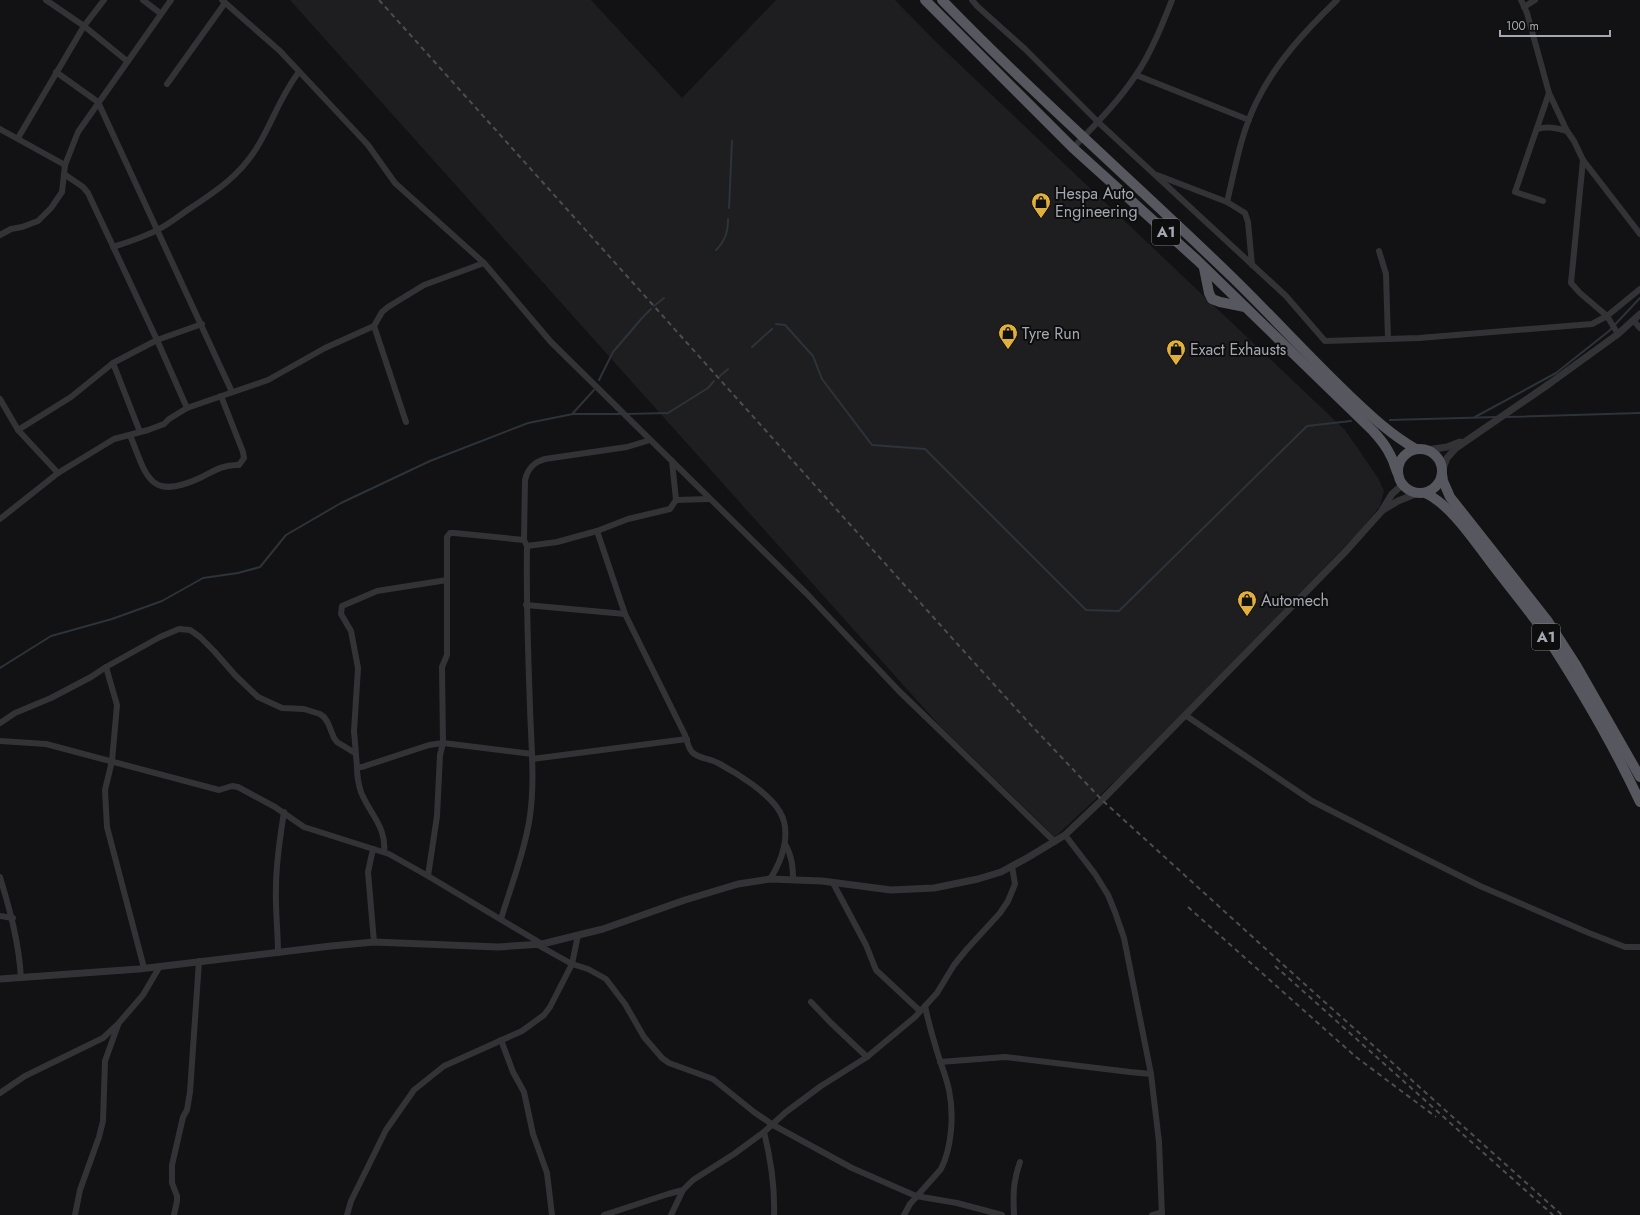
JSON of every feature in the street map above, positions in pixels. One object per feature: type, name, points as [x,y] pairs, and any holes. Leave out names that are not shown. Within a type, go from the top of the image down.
[{"type":"highway","name":"A1","points":[[925,0],[1073,148],[1204,268],[1373,431],[1393,457],[1402,485],[1409,491],[1421,493],[1442,503],[1452,514],[1477,544],[1540,627],[1611,745],[1640,802]]},
{"type":"highway","name":"A1","points":[[942,0],[1083,138],[1233,278],[1325,372],[1374,418],[1403,442],[1416,449],[1427,450],[1438,458],[1443,481],[1450,497],[1547,620],[1576,665],[1640,777]]},
{"type":"highway","points":[[1204,268],[1212,299],[1245,307]]},
{"type":"highway","points":[[1397,472],[1402,457],[1406,453],[1416,449]]},
{"type":"highway","points":[[1421,493],[1436,486],[1442,473]]},
{"type":"street","points":[[46,0],[84,26],[127,61]]},
{"type":"street","points":[[18,138],[84,26],[104,0]]},
{"type":"street","points":[[143,0],[160,13]]},
{"type":"street","points":[[0,235],[11,229],[22,227],[38,221],[51,208],[62,192],[65,165],[78,132],[160,13],[171,0]]},
{"type":"street","points":[[972,0],[1025,48],[1098,122],[1286,296],[1325,341],[1419,338],[1592,324],[1607,316],[1640,289]]},
{"type":"street","points":[[1073,148],[1098,122],[1136,75],[1162,25],[1172,0]]},
{"type":"street","points":[[1227,202],[1248,120],[1264,87],[1279,66],[1321,16],[1337,0]]},
{"type":"street","points":[[1521,0],[1549,93],[1568,131],[1583,160],[1640,234]]},
{"type":"street","points":[[1524,7],[1535,0]]},
{"type":"street","points":[[167,84],[223,2],[280,51],[368,145],[395,183],[484,262],[551,342],[628,420],[672,461],[807,594],[899,691],[1055,842]]},
{"type":"street","points":[[56,72],[98,102],[202,324],[232,392]]},
{"type":"street","points":[[113,247],[158,230],[224,186],[242,168],[264,137],[281,98],[299,72]]},
{"type":"street","points":[[1136,75],[1248,120]]},
{"type":"street","points":[[1543,201],[1516,192],[1549,93]]},
{"type":"street","points":[[1537,129],[1553,127],[1568,131]]},
{"type":"street","points":[[0,129],[65,165]]},
{"type":"street","points":[[1583,160],[1571,282],[1580,293],[1607,316],[1618,334]]},
{"type":"street","points":[[1153,173],[1227,202],[1245,213],[1252,265]]},
{"type":"street","points":[[64,174],[78,183],[88,193],[188,408]]},
{"type":"street","points":[[1379,251],[1386,274],[1388,339]]},
{"type":"street","points":[[0,519],[58,474],[114,439],[164,424],[169,419],[188,408],[268,380],[319,352],[374,326],[382,312],[388,307],[424,285],[484,262]]},
{"type":"street","points":[[1442,473],[1447,458],[1456,448],[1492,422],[1550,384],[1618,334],[1638,323],[1640,314]]},
{"type":"street","points":[[18,430],[71,397],[113,363],[157,340],[202,324]]},
{"type":"street","points":[[374,326],[406,422]]},
{"type":"street","points":[[113,363],[140,432]]},
{"type":"street","points":[[130,435],[147,476],[152,482],[159,486],[178,485],[201,477],[227,465],[240,465],[244,458],[243,452],[221,396]]},
{"type":"street","points":[[0,399],[18,430],[58,474]]},
{"type":"street","points":[[1427,450],[1447,447],[1469,438]]},
{"type":"street","points":[[501,919],[530,817],[532,757],[526,605],[524,480],[528,471],[536,461],[627,447],[650,440]]},
{"type":"street","points":[[428,876],[437,816],[440,755],[443,743],[442,668],[447,655],[446,540],[448,534],[450,533],[525,543],[557,542],[597,531],[628,519],[670,509],[676,500],[672,461]]},
{"type":"street","points":[[0,979],[144,968],[374,942],[498,947],[539,944],[578,936],[738,884],[770,879],[834,883],[891,890],[934,888],[978,879],[1012,866],[1065,835],[1162,740],[1346,551],[1381,512],[1392,494],[1402,485]]},
{"type":"street","points":[[1381,512],[1398,500],[1421,493]]},
{"type":"street","points":[[676,500],[710,499]]},
{"type":"street","points":[[597,531],[625,614],[687,739],[691,751],[716,762],[742,778],[768,797],[780,812],[785,827],[785,844],[780,862],[770,879]]},
{"type":"street","points":[[384,852],[386,841],[362,793],[357,777],[354,731],[358,668],[351,630],[341,614],[342,606],[376,591],[447,580]]},
{"type":"street","points":[[526,605],[625,614]]},
{"type":"street","points":[[0,723],[15,713],[64,691],[160,637],[179,629],[190,630],[200,637],[235,676],[258,697],[282,708],[304,709],[320,714],[328,723],[334,738],[355,753]]},
{"type":"street","points":[[106,667],[117,705],[112,761],[104,790],[107,827],[144,968]]},
{"type":"street","points":[[1185,715],[1312,800],[1406,849],[1480,886],[1589,933],[1625,947],[1640,947]]},
{"type":"street","points":[[357,767],[362,767],[429,745],[443,743],[532,757],[687,739]]},
{"type":"street","points":[[0,741],[46,744],[219,790],[232,786],[238,787],[284,812],[304,827],[384,852],[501,919],[572,964],[606,979],[614,987],[626,1004],[644,1037],[662,1058],[669,1063],[713,1079],[754,1112],[773,1125],[852,1168],[916,1196],[957,1203],[1002,1215]]},
{"type":"street","points":[[278,953],[276,888],[279,848],[284,812]]},
{"type":"street","points":[[1065,835],[1095,874],[1108,895],[1124,938],[1151,1074],[1159,1142],[1162,1213],[1152,1215]]},
{"type":"street","points":[[785,844],[792,862],[793,880]]},
{"type":"street","points":[[374,849],[368,872],[374,942]]},
{"type":"street","points":[[671,1215],[683,1190],[698,1176],[734,1154],[821,1086],[867,1057],[925,1006],[937,993],[954,965],[1000,913],[1008,901],[1015,884],[1012,866]]},
{"type":"street","points":[[0,877],[13,918],[21,978]]},
{"type":"street","points":[[834,883],[866,945],[874,967],[920,1011]]},
{"type":"street","points":[[0,916],[13,918]]},
{"type":"street","points":[[347,1215],[351,1201],[386,1130],[414,1090],[444,1066],[522,1031],[544,1015],[550,1007],[572,964],[578,936]]},
{"type":"street","points":[[174,1215],[177,1196],[172,1183],[172,1165],[183,1117],[187,1110],[190,1092],[199,961]]},
{"type":"street","points":[[0,1093],[25,1076],[103,1038],[118,1024],[143,995],[160,966]]},
{"type":"street","points":[[811,1002],[867,1057]]},
{"type":"street","points":[[905,1213],[916,1196],[944,1163],[951,1120],[950,1098],[925,1006]]},
{"type":"street","points":[[75,1215],[80,1190],[99,1137],[103,1121],[105,1061],[118,1024]]},
{"type":"street","points":[[501,1040],[513,1072],[524,1092],[533,1134],[547,1172],[552,1215]]},
{"type":"street","points":[[940,1062],[1005,1057],[1151,1074]]},
{"type":"street","points":[[764,1132],[771,1160],[775,1194],[774,1215]]},
{"type":"street","points":[[1014,1215],[1012,1191],[1020,1162]]},
{"type":"street","points":[[604,1215],[683,1190]]},
{"type":"shaded area","points":[[290,0],[591,0],[682,98],[776,0],[895,0],[936,42],[1345,430],[1378,478],[1384,491],[1380,506],[1361,530],[1130,767],[1055,837],[940,726]]},
{"type":"waterway","points":[[729,208],[732,141]]},
{"type":"waterway","points":[[716,250],[722,243],[725,236],[728,219]]},
{"type":"waterway","points":[[654,306],[664,298]]},
{"type":"waterway","points":[[1475,417],[1556,373],[1609,331],[1640,298]]},
{"type":"waterway","points":[[599,380],[613,352],[651,309]]},
{"type":"waterway","points":[[776,324],[785,325],[813,356],[822,379],[872,445],[925,449],[1086,610],[1119,611],[1307,426],[1351,421]]},
{"type":"waterway","points":[[752,347],[772,329]]},
{"type":"waterway","points":[[720,376],[728,369]]},
{"type":"waterway","points":[[626,414],[668,413],[708,388],[714,381]]},
{"type":"waterway","points":[[573,413],[594,390]]},
{"type":"waterway","points":[[1505,417],[1640,413]]},
{"type":"waterway","points":[[0,668],[51,636],[112,619],[162,601],[203,578],[238,573],[260,567],[286,535],[341,503],[430,461],[528,423],[573,414],[621,414]]},
{"type":"waterway","points":[[1390,420],[1497,417]]},
{"type":"railway","points":[[379,0],[961,648],[1102,800],[1562,1215]]},
{"type":"railway","points":[[1188,907],[1356,1057],[1436,1117]]},
{"type":"railway","points":[[1275,966],[1553,1215]]},
{"type":"place","name":"Hespa Auto Engineering","points":[[1041,219]]},
{"type":"place","name":"Tyre Run","points":[[1008,350]]},
{"type":"place","name":"Exact Exhausts","points":[[1176,366]]},
{"type":"place","name":"Automech","points":[[1247,617]]}]
